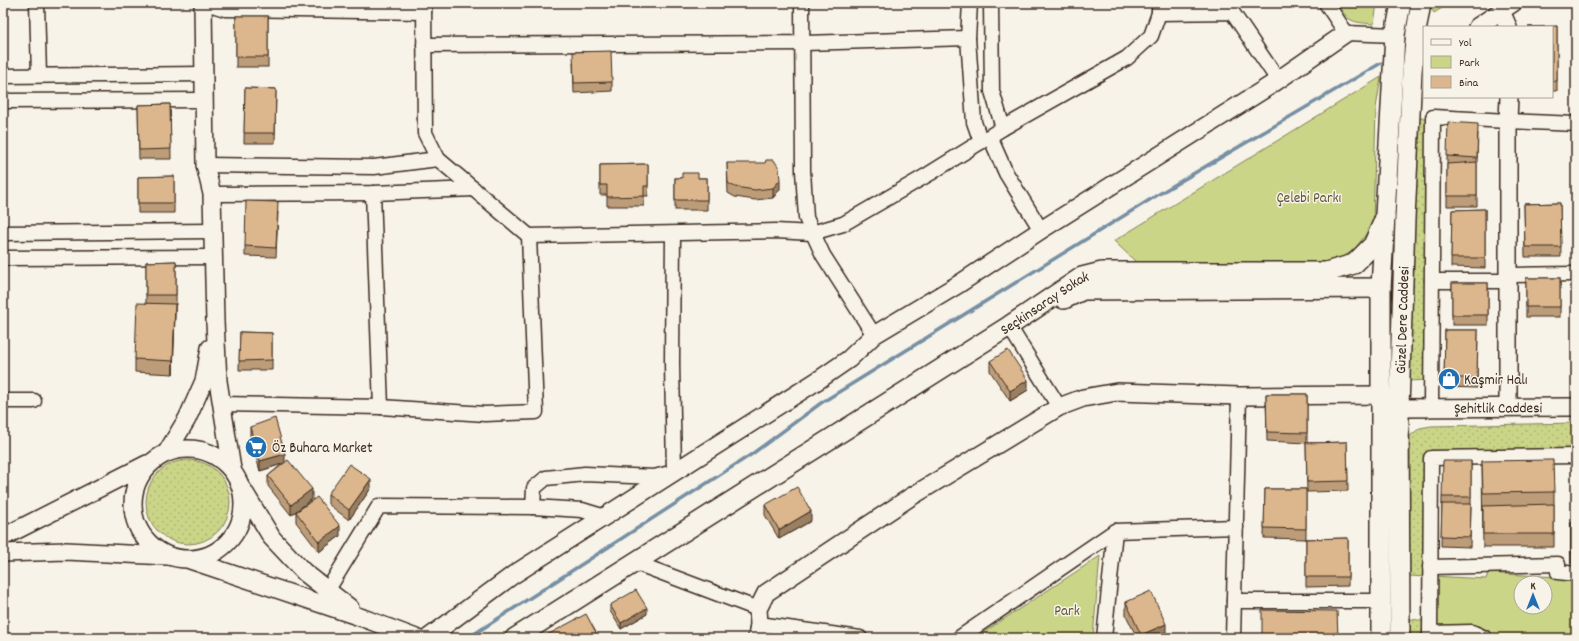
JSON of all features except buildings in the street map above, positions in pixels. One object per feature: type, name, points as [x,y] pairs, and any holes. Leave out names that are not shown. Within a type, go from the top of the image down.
[{"type":"main road","name":"Güzel Dere Caddesi","points":[[1381,638],[1381,288],[1395,35],[1401,3]]},
{"type":"main road","name":"Güzel Dere Caddesi","points":[[1400,638],[1399,408],[1418,68],[1416,32],[1421,3]]},
{"type":"main road","name":"Seçkinsaray Sokak","points":[[1009,326],[1082,277],[1102,272],[1326,272],[1354,264],[1373,245],[1384,218]]},
{"type":"main road","name":"Seçkinsaray Sokak","points":[[1009,326],[1083,290],[1381,288]]},
{"type":"main road","points":[[515,638],[636,563],[1009,326]]},
{"type":"street","points":[[37,3],[39,75]]},
{"type":"street","points":[[364,618],[304,572],[272,538],[232,469],[218,381],[212,194],[205,165],[205,3],[225,8],[424,7],[425,133],[438,159],[529,236],[673,234],[776,230],[812,233],[842,224],[929,174],[1004,128],[1127,58],[1151,36],[1159,8],[1232,12],[1278,80]]},
{"type":"street","points":[[802,3],[803,179],[806,218],[823,255],[874,335]]},
{"type":"street","points":[[970,3],[968,38],[974,122],[986,139],[1041,230]]},
{"type":"street","points":[[991,3],[992,91],[1004,128]]},
{"type":"street","points":[[1326,3],[1346,33]]},
{"type":"street","points":[[1478,26],[1507,7]]},
{"type":"street","points":[[1507,7],[1508,26]]},
{"type":"street","points":[[428,638],[514,575],[843,363],[874,335],[959,284],[1041,230],[1278,80],[1346,33],[1395,35]]},
{"type":"street","points":[[424,45],[802,43],[968,38]]},
{"type":"street","points":[[3,76],[204,74]]},
{"type":"street","points":[[1508,407],[1509,98]]},
{"type":"street","points":[[3,101],[204,100]]},
{"type":"street","points":[[1425,408],[1432,281],[1433,117],[1508,122],[1576,124]]},
{"type":"street","points":[[205,165],[374,167],[438,159]]},
{"type":"street","points":[[212,194],[373,193],[474,189]]},
{"type":"street","points":[[373,193],[381,407]]},
{"type":"street","points":[[3,233],[213,231]]},
{"type":"street","points":[[673,234],[672,363],[674,472]]},
{"type":"street","points":[[222,404],[381,407],[485,414],[536,412],[529,236]]},
{"type":"street","points":[[3,258],[213,257]]},
{"type":"street","points":[[1432,281],[1576,274]]},
{"type":"street","points":[[167,452],[186,419],[204,381],[215,322]]},
{"type":"street","points":[[1009,326],[1059,407]]},
{"type":"street","points":[[758,624],[766,593],[909,498],[1059,407],[1083,398],[1117,392],[1239,396],[1382,395],[1399,408]]},
{"type":"street","points":[[1233,638],[1239,396]]},
{"type":"street","points":[[3,401],[34,401]]},
{"type":"street","name":"Şehitlik Caddesi","points":[[1399,408],[1576,407]]},
{"type":"street","points":[[3,537],[151,462],[167,452],[184,448],[202,450],[219,457],[232,469]]},
{"type":"street","points":[[1485,638],[1472,632],[1430,635],[1431,458],[1576,456]]},
{"type":"street","points":[[151,462],[139,477],[133,495],[133,514],[140,532],[152,546],[170,556]]},
{"type":"street","points":[[533,507],[534,488],[546,478],[585,474],[654,476],[674,472]]},
{"type":"street","points":[[188,559],[202,557],[216,552],[227,543],[236,531],[242,517],[244,503],[240,485]]},
{"type":"street","points":[[327,591],[379,506],[533,507],[582,510],[605,517]]},
{"type":"street","points":[[959,638],[1115,531],[1236,527]]},
{"type":"street","points":[[1104,638],[1115,531]]},
{"type":"street","points":[[3,553],[66,551],[170,556],[188,559],[364,618],[416,638]]},
{"type":"street","points":[[636,563],[758,624],[860,638]]},
{"type":"street","points":[[1430,567],[1558,564],[1558,572],[1576,574]]},
{"type":"street","points":[[1234,601],[1381,601]]},
{"type":"green space","points":[[1337,3],[1377,3],[1374,24],[1356,22],[1348,18]]},
{"type":"green space","points":[[1428,3],[1450,3],[1434,13]]},
{"type":"green space","name":"Çelebi Parkı","points":[[1381,77],[1376,108],[1373,225],[1354,250],[1335,262],[1137,263],[1114,241]]},
{"type":"green space","points":[[1417,118],[1430,118],[1429,380],[1408,381]]},
{"type":"green space","points":[[1576,423],[1576,451],[1428,452],[1428,577],[1409,576],[1410,436],[1420,428],[1431,426]]},
{"type":"green space","points":[[188,460],[196,461],[211,467],[223,479],[229,494],[229,510],[223,525],[211,537],[196,543],[188,544],[180,543],[165,537],[153,525],[147,510],[146,502],[147,494],[153,479],[165,467],[180,461]]},
{"type":"green space","name":"Park","points":[[1100,556],[1093,638],[975,638]]},
{"type":"green space","points":[[1488,573],[1523,575],[1513,575],[1513,615],[1553,615],[1553,577],[1576,578],[1576,638],[1495,638],[1482,627],[1434,626],[1433,576],[1486,579]]},
{"type":"green space","points":[[1410,619],[1426,621],[1426,638],[1410,638]]},
{"type":"waterway","points":[[468,638],[752,454],[821,403],[1164,191],[1381,63]]},
{"type":"place","name":"Kaşmir Halı","points":[[1449,379]]},
{"type":"place","name":"Öz Buhara Market","points":[[256,447]]}]
